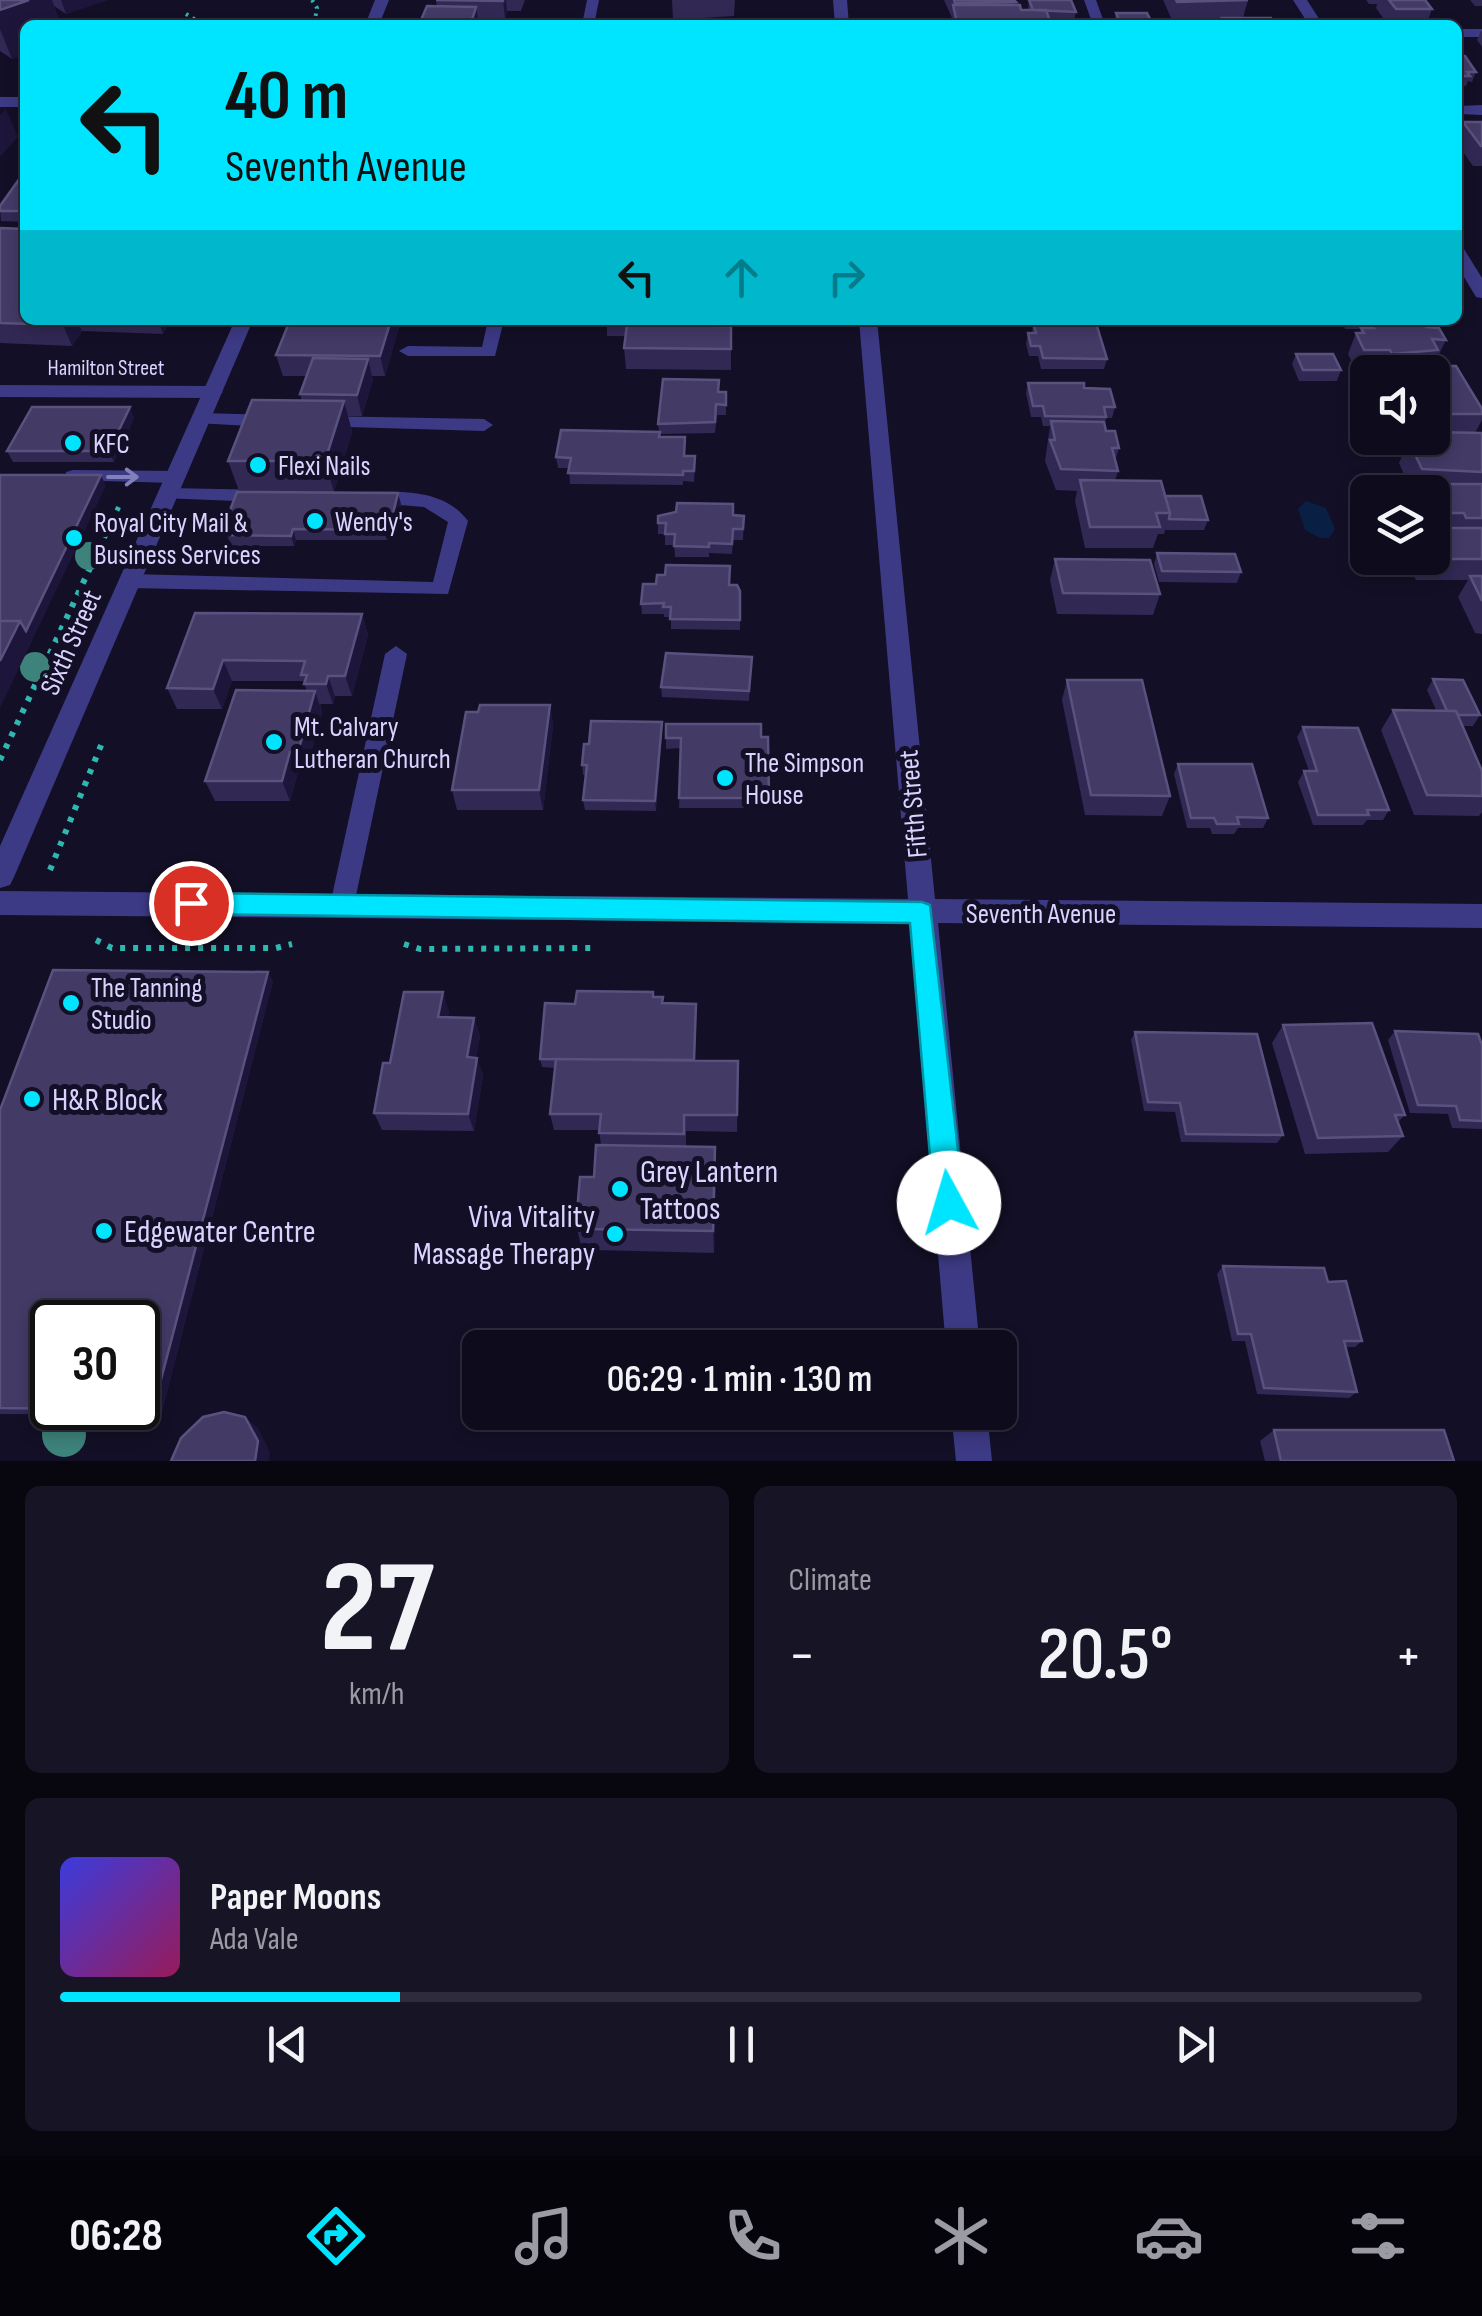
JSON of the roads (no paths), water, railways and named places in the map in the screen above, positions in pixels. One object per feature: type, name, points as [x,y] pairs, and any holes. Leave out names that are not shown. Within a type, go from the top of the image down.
[{"type":"street","points":[[1462,260],[1482,293]]},
{"type":"street","name":"Sixth Street","points":[[0,878],[242,325]]},
{"type":"street","name":"Fifth Street","points":[[868,325],[961,1330]]},
{"type":"street","name":"Hamilton Street","points":[[1,394],[213,392]]},
{"type":"street","name":"Seventh Avenue","points":[[0,903],[1482,916]]},
{"type":"street","points":[[971,1430],[974,1461]]},
{"type":"lane","points":[[408,351],[489,352],[495,325]]},
{"type":"lane","points":[[201,418],[484,426]]},
{"type":"lane","points":[[52,476],[274,496]]},
{"type":"lane","points":[[130,582],[441,589],[458,521],[448,508],[410,498],[352,497]]},
{"type":"lane","points":[[342,905],[396,654]]},
{"type":"water","points":[[1306,501],[1326,508],[1335,529],[1329,538],[1305,530],[1298,509]]},
{"type":"place","name":"KFC","points":[[73,443]]},
{"type":"place","name":"Flexi Nails","points":[[258,465]]},
{"type":"place","name":"Wendy's","points":[[315,521]]},
{"type":"place","name":"Royal City Mail & Business Services","points":[[74,538]]},
{"type":"place","name":"Mt. Calvary Lutheran Church","points":[[274,742]]},
{"type":"place","name":"The Simpson House","points":[[725,778]]},
{"type":"place","name":"The Tanning Studio","points":[[71,1003]]},
{"type":"place","name":"H&R Block","points":[[32,1099]]},
{"type":"place","name":"Grey Lantern Tattoos","points":[[620,1189]]},
{"type":"place","name":"Edgewater Centre","points":[[104,1231]]},
{"type":"place","name":"Viva Vitality Massage Therapy","points":[[615,1234]]}]
